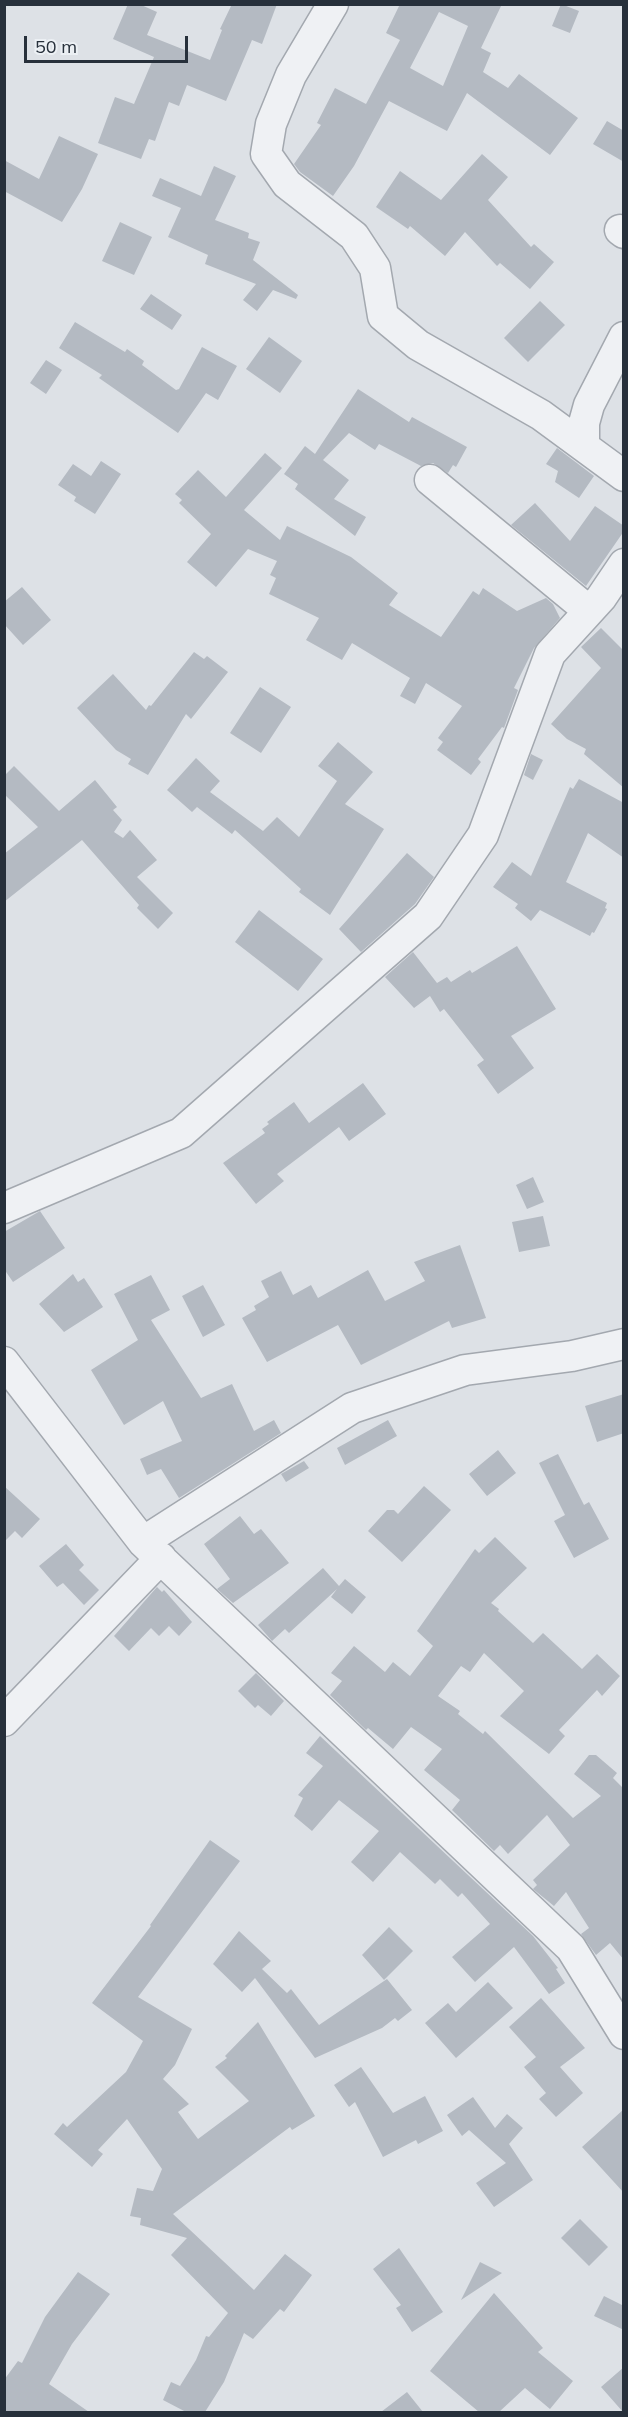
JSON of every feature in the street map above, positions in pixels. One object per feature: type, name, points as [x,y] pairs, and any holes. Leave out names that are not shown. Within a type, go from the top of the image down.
[{"type":"street","points":[[333,4],[291,75],[271,124],[266,154],[287,184],[354,236],[375,268],[383,316],[418,345],[542,415],[584,444],[624,476]]},
{"type":"street","points":[[584,444],[584,423],[590,405],[624,337]]},
{"type":"street","points":[[430,480],[589,610]]},
{"type":"street","points":[[4,1208],[181,1133],[428,916],[483,835],[550,654],[601,598],[624,564]]},
{"type":"street","points":[[4,1721],[152,1550],[352,1408],[465,1370],[572,1356],[624,1344]]},
{"type":"street","points":[[4,1362],[152,1550],[571,1948],[624,2034]]},
{"type":"building","points":[[128,4],[139,4],[157,12],[147,35],[210,60],[222,30],[220,29],[232,4],[277,4],[262,44],[252,40],[226,101],[187,85],[179,106],[169,102],[155,141],[149,139],[141,159],[98,143],[115,97],[134,104],[154,57],[113,39]]},
{"type":"building","points":[[400,4],[502,4],[481,48],[491,53],[483,72],[508,88],[519,74],[578,118],[550,155],[467,93],[447,131],[389,101],[354,166],[333,196],[300,172],[294,164],[321,125],[317,123],[335,88],[366,104],[400,40],[386,33]],"holes":[[[439,12],[468,26],[443,86],[410,68]]]},
{"type":"building","points":[[561,4],[579,11],[570,33],[552,26]]},
{"type":"building","points":[[607,121],[624,131],[624,162],[593,144]]},
{"type":"building","points":[[59,136],[98,154],[82,189],[62,222],[4,191],[4,160],[39,179]]},
{"type":"building","points":[[482,154],[508,177],[488,200],[531,247],[534,244],[554,262],[530,289],[500,263],[497,266],[465,232],[445,256],[410,226],[408,229],[376,207],[400,171],[441,200]]},
{"type":"building","points":[[214,166],[236,176],[215,220],[249,233],[248,238],[260,242],[253,260],[298,295],[296,299],[273,290],[257,311],[243,300],[256,284],[205,264],[208,255],[168,237],[181,208],[152,196],[160,178],[201,196]]},
{"type":"building","points":[[120,222],[152,237],[134,275],[102,261]]},
{"type":"building","points":[[151,294],[182,315],[172,330],[140,309]]},
{"type":"building","points":[[540,301],[565,325],[528,362],[504,338]]},
{"type":"building","points":[[75,322],[125,352],[127,349],[144,361],[142,365],[176,390],[179,389],[202,347],[237,366],[218,400],[206,393],[178,433],[99,378],[102,375],[59,348]]},
{"type":"building","points":[[269,337],[302,361],[280,393],[246,369]]},
{"type":"building","points":[[46,360],[62,370],[46,394],[30,383]]},
{"type":"building","points":[[358,389],[409,422],[412,417],[467,447],[456,467],[453,465],[448,473],[433,463],[421,466],[379,444],[375,450],[349,433],[323,460],[349,480],[334,499],[366,517],[355,536],[295,489],[298,484],[284,474],[305,446],[315,454]]},
{"type":"building","points":[[557,448],[594,476],[579,498],[555,482],[558,471],[546,464]]},
{"type":"building","points":[[265,453],[282,468],[244,510],[280,540],[287,526],[351,557],[398,593],[389,605],[441,637],[473,591],[479,595],[483,588],[517,611],[546,598],[553,604],[560,618],[534,648],[514,688],[518,690],[504,728],[502,727],[478,759],[481,762],[471,775],[437,750],[443,742],[438,738],[462,706],[426,683],[415,704],[400,696],[410,678],[352,643],[342,660],[306,640],[319,618],[269,594],[276,578],[270,575],[277,561],[248,549],[216,587],[187,562],[211,534],[179,503],[182,500],[175,494],[198,470],[226,497]]},
{"type":"building","points":[[101,461],[121,474],[95,514],[74,501],[76,497],[58,485],[73,464],[91,476]]},
{"type":"building","points":[[535,503],[570,541],[595,506],[624,526],[624,531],[586,586],[511,525]]},
{"type":"building","points":[[22,587],[51,620],[23,645],[4,624],[4,602]]},
{"type":"building","points":[[601,628],[624,651],[624,788],[584,754],[586,749],[567,739],[551,724],[601,668],[581,647]]},
{"type":"building","points":[[194,652],[204,659],[207,656],[228,672],[191,719],[186,714],[148,775],[128,764],[131,759],[116,750],[77,708],[113,674],[146,710]]},
{"type":"building","points":[[260,687],[291,707],[261,753],[230,733]]},
{"type":"building","points":[[338,742],[373,772],[345,804],[384,829],[330,915],[299,892],[301,889],[235,830],[232,834],[197,807],[192,812],[167,790],[196,758],[220,781],[210,792],[263,831],[277,817],[299,837],[337,781],[318,766]]},
{"type":"building","points":[[531,754],[543,760],[533,780],[524,775]]},
{"type":"building","points":[[14,766],[59,811],[95,780],[117,807],[113,810],[122,820],[114,832],[123,838],[130,830],[157,860],[137,877],[173,913],[158,929],[137,908],[139,905],[82,840],[4,902],[4,854],[38,827],[4,794],[4,776]]},
{"type":"building","points":[[579,779],[624,803],[624,858],[588,833],[566,882],[607,903],[605,908],[607,909],[590,936],[540,910],[531,921],[515,908],[518,904],[493,887],[512,862],[531,876],[570,787],[573,789]]},
{"type":"building","points":[[407,853],[434,877],[415,904],[361,952],[339,929]]},
{"type":"building","points":[[259,910],[323,959],[298,991],[235,942]]},
{"type":"building","points":[[517,946],[556,1009],[511,1036],[534,1068],[498,1094],[477,1065],[484,1060],[444,1009],[440,1012],[430,996],[414,1008],[385,977],[413,952],[437,983],[447,977],[451,982],[470,970],[472,973]]},
{"type":"building","points":[[363,1083],[386,1114],[349,1141],[339,1127],[277,1174],[284,1181],[256,1204],[223,1163],[265,1133],[262,1129],[269,1124],[267,1122],[294,1102],[309,1123]]},
{"type":"building","points":[[533,1177],[544,1202],[527,1209],[516,1185]]},
{"type":"building","points":[[40,1211],[65,1248],[13,1282],[4,1269],[4,1232]]},
{"type":"building","points":[[543,1216],[550,1246],[519,1252],[512,1222]]},
{"type":"building","points":[[460,1245],[486,1318],[452,1328],[449,1321],[361,1365],[338,1325],[267,1362],[242,1318],[256,1310],[254,1306],[269,1297],[261,1281],[281,1271],[293,1295],[311,1285],[318,1298],[368,1270],[385,1301],[425,1281],[414,1262]]},
{"type":"building","points":[[73,1274],[78,1282],[84,1278],[103,1307],[64,1332],[39,1304]]},
{"type":"building","points":[[151,1275],[170,1310],[151,1320],[201,1398],[232,1384],[254,1431],[274,1420],[281,1433],[179,1498],[161,1469],[147,1475],[140,1459],[182,1441],[163,1401],[124,1425],[91,1370],[138,1340],[114,1294]]},
{"type":"building","points":[[203,1285],[225,1325],[203,1337],[182,1296]]},
{"type":"building","points":[[624,1394],[624,1433],[597,1442],[585,1406]]},
{"type":"building","points":[[388,1420],[397,1436],[345,1465],[337,1448]]},
{"type":"building","points":[[498,1450],[516,1473],[487,1496],[469,1474]]},
{"type":"building","points":[[558,1454],[584,1505],[589,1502],[609,1539],[574,1558],[554,1521],[565,1515],[539,1463]]},
{"type":"building","points":[[304,1461],[309,1468],[286,1482],[281,1474]]},
{"type":"building","points":[[4,1486],[40,1519],[22,1538],[15,1531],[4,1542]]},
{"type":"building","points":[[424,1486],[451,1510],[402,1562],[368,1531],[387,1510],[394,1510],[398,1514]]},
{"type":"building","points":[[240,1516],[254,1534],[261,1529],[289,1563],[233,1603],[217,1589],[230,1579],[204,1544]]},
{"type":"building","points":[[495,1537],[527,1568],[491,1603],[499,1609],[498,1611],[533,1643],[543,1633],[582,1669],[597,1654],[620,1676],[602,1696],[597,1690],[559,1730],[565,1736],[549,1754],[500,1716],[524,1691],[484,1653],[470,1672],[461,1666],[438,1696],[460,1711],[458,1714],[483,1734],[485,1731],[573,1818],[601,1796],[574,1774],[589,1755],[596,1755],[617,1773],[613,1778],[624,1789],[624,1960],[610,1943],[596,1955],[581,1934],[589,1928],[566,1892],[554,1906],[533,1889],[537,1885],[533,1880],[570,1845],[547,1815],[508,1854],[500,1845],[494,1851],[452,1810],[460,1800],[424,1770],[442,1749],[411,1727],[393,1749],[368,1728],[366,1730],[330,1695],[342,1681],[331,1673],[354,1646],[385,1672],[393,1662],[410,1676],[433,1646],[417,1631],[475,1549],[479,1553]]},
{"type":"building","points":[[66,1544],[84,1565],[79,1570],[99,1590],[84,1605],[63,1583],[57,1587],[39,1566]]},
{"type":"building","points":[[323,1568],[339,1586],[345,1579],[366,1597],[352,1614],[331,1597],[337,1589],[289,1633],[285,1629],[272,1641],[258,1625]]},
{"type":"building","points":[[157,1587],[162,1592],[164,1590],[192,1622],[179,1636],[169,1626],[159,1636],[151,1628],[129,1651],[114,1636]]},
{"type":"building","points":[[256,1673],[284,1701],[271,1716],[258,1705],[255,1708],[238,1691]]},
{"type":"building","points":[[320,1736],[533,1936],[558,1968],[556,1969],[565,1983],[549,1994],[514,1947],[475,1982],[452,1957],[490,1924],[462,1893],[458,1897],[440,1879],[435,1884],[400,1852],[373,1882],[351,1862],[379,1831],[339,1800],[312,1831],[294,1816],[303,1798],[298,1795],[323,1766],[306,1753]]},
{"type":"building","points":[[210,1840],[240,1861],[138,1997],[192,2029],[175,2065],[163,2079],[189,2104],[178,2112],[198,2139],[249,2101],[215,2067],[227,2058],[225,2056],[258,2022],[315,2116],[292,2130],[290,2127],[173,2214],[254,2290],[285,2254],[312,2275],[284,2312],[280,2309],[253,2339],[244,2333],[224,2382],[205,2412],[186,2412],[163,2400],[171,2382],[180,2386],[196,2360],[206,2336],[209,2337],[228,2313],[171,2255],[187,2238],[140,2225],[141,2218],[130,2216],[137,2188],[153,2191],[162,2169],[127,2119],[98,2150],[103,2154],[92,2167],[54,2134],[63,2123],[67,2127],[126,2072],[143,2041],[92,2003],[151,1926]]},
{"type":"building","points":[[389,1927],[413,1951],[384,1980],[362,1955]]},
{"type":"building","points":[[239,1931],[271,1961],[262,1969],[287,1993],[291,1989],[319,2025],[387,1979],[412,2010],[398,2021],[395,2018],[382,2028],[315,2058],[255,1978],[242,1992],[213,1964]]},
{"type":"building","points":[[488,1982],[513,2008],[456,2058],[425,2023],[448,2003],[456,2012]]},
{"type":"building","points":[[541,1998],[585,2048],[560,2067],[583,2093],[556,2117],[539,2099],[546,2093],[524,2067],[536,2057],[509,2027]]},
{"type":"building","points":[[361,2067],[393,2113],[425,2096],[443,2131],[418,2144],[416,2140],[383,2157],[355,2102],[349,2107],[334,2085]]},
{"type":"building","points":[[473,2097],[495,2128],[507,2114],[523,2128],[509,2144],[533,2180],[494,2207],[476,2183],[506,2163],[469,2130],[462,2136],[447,2115]]},
{"type":"building","points":[[624,2109],[624,2193],[582,2147]]},
{"type":"building","points":[[580,2219],[608,2247],[589,2266],[561,2238]]},
{"type":"building","points":[[399,2248],[443,2312],[412,2332],[396,2308],[401,2305],[373,2269]]},
{"type":"building","points":[[480,2262],[502,2273],[461,2300]]},
{"type":"building","points":[[78,2272],[110,2294],[72,2344],[49,2384],[89,2412],[4,2412],[4,2380],[18,2361],[22,2363],[45,2317]]},
{"type":"building","points":[[494,2293],[543,2348],[538,2352],[573,2381],[550,2409],[525,2388],[499,2412],[479,2412],[430,2371]]},
{"type":"building","points":[[604,2296],[624,2306],[624,2330],[594,2316]]},
{"type":"building","points":[[624,2367],[624,2412],[623,2412],[601,2387]]},
{"type":"building","points":[[407,2392],[423,2412],[381,2412]]}]
